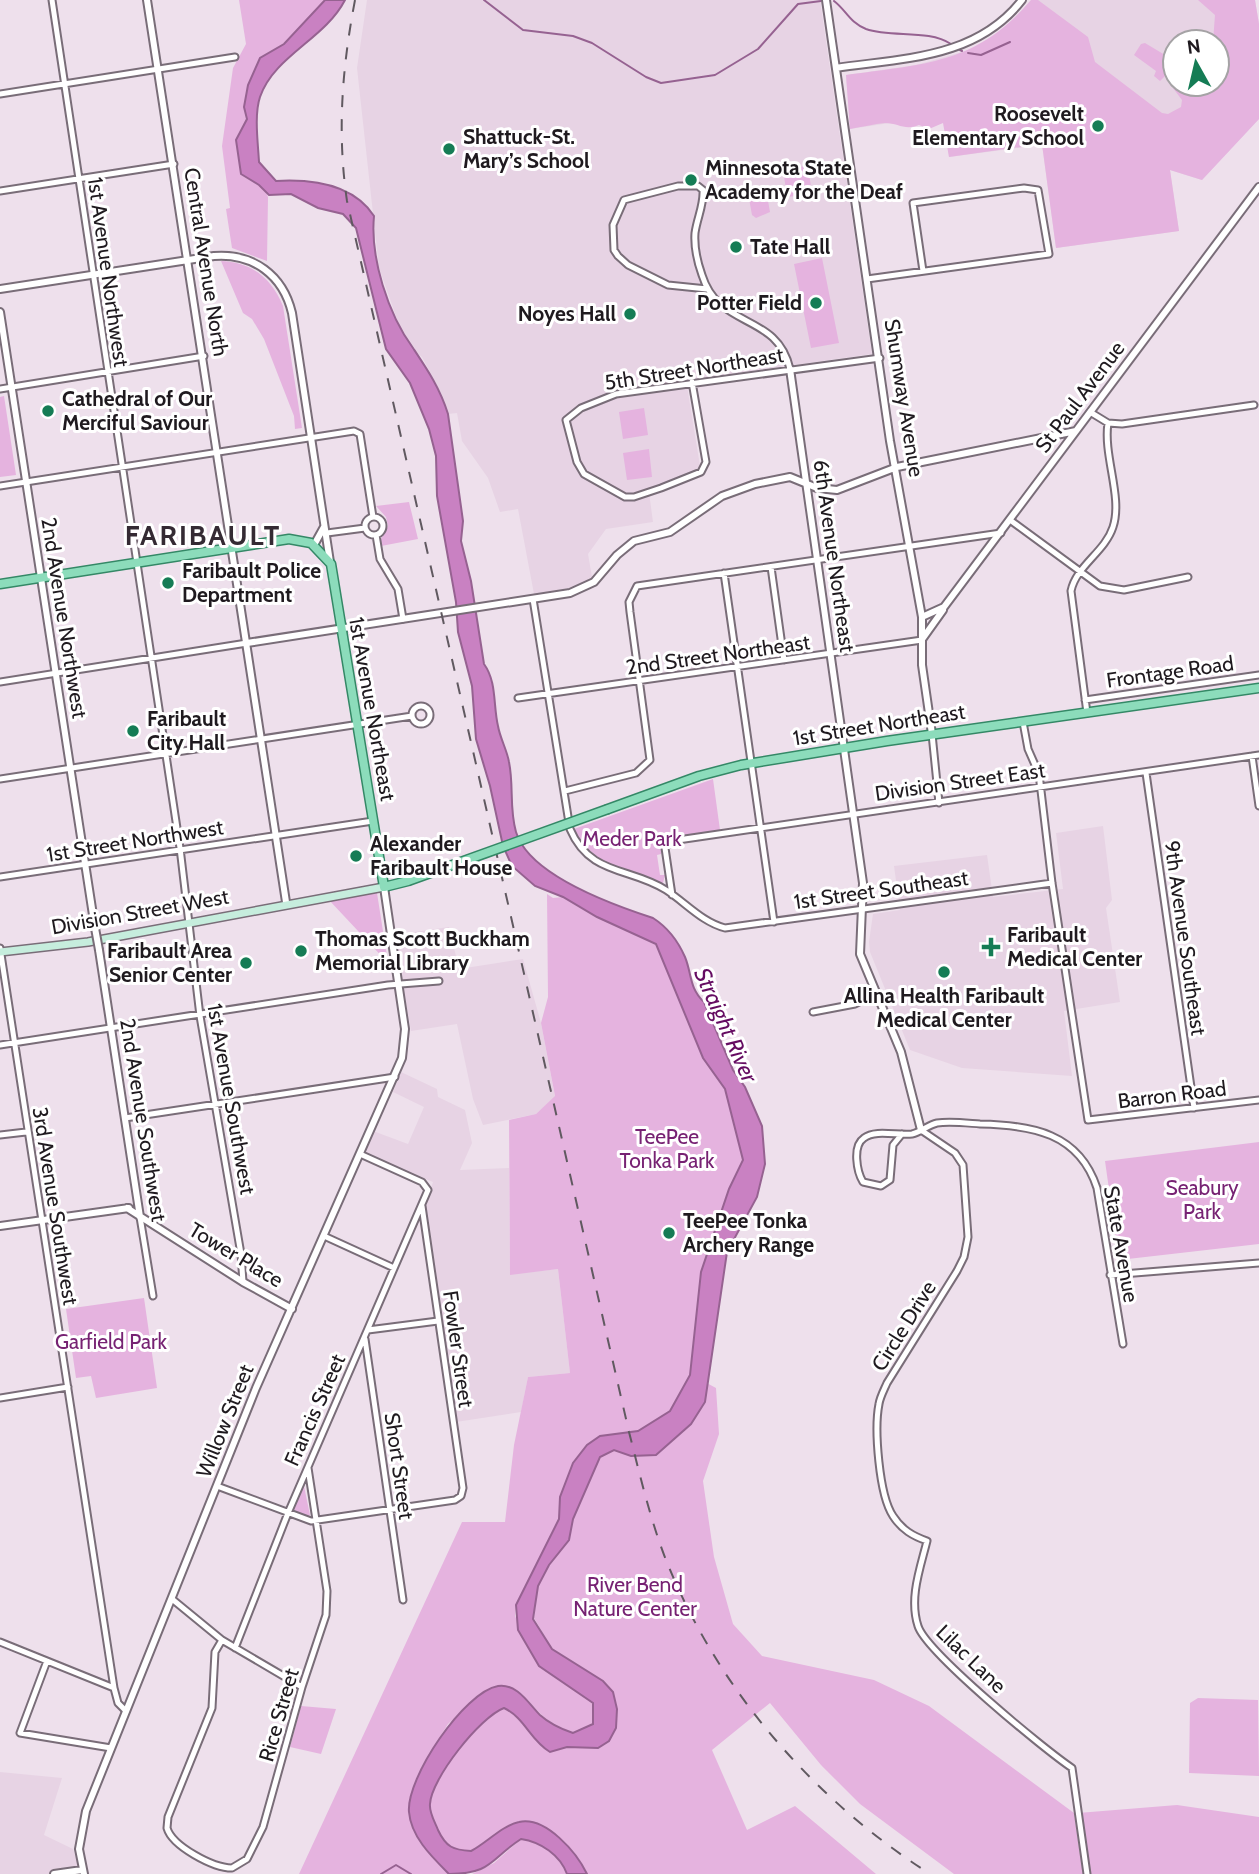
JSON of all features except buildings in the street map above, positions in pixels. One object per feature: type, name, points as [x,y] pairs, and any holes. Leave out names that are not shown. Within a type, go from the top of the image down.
[{"type":"main road","points":[[0,584],[289,538],[314,545],[331,564]]},
{"type":"main road","name":"1st Avenue Northeast","points":[[331,564],[384,887]]},
{"type":"main road","name":"1st Street Northeast","points":[[384,887],[516,843],[699,776],[751,763],[843,747],[1259,688]]},
{"type":"main road","points":[[286,902],[384,887]]},
{"type":"main road","name":"Division Street West","points":[[0,951],[88,942],[286,902]]},
{"type":"street","name":"1st Avenue Northwest","points":[[51,0],[180,848],[188,922]]},
{"type":"street","name":"Central Avenue North","points":[[146,0],[204,356],[286,902]]},
{"type":"street","name":"Shumway Avenue","points":[[826,0],[890,441],[897,467],[922,617],[922,666],[939,803]]},
{"type":"street","points":[[836,68],[950,50],[995,27],[1022,0]]},
{"type":"street","points":[[0,94],[235,57]]},
{"type":"street","points":[[0,191],[174,164]]},
{"type":"street","points":[[707,289],[668,285],[628,265],[618,256],[613,248],[613,225],[624,200],[678,186],[698,186],[703,197],[695,232],[696,254],[707,289],[726,310],[775,337],[784,351],[790,369]]},
{"type":"street","name":"St Paul Avenue","points":[[922,617],[944,607],[1259,187]]},
{"type":"street","points":[[867,279],[1049,254],[1038,190],[1024,188],[912,203],[923,271]]},
{"type":"street","name":"1st Avenue Northeast","points":[[0,289],[222,256],[239,258],[262,266],[278,282],[292,313],[331,564]]},
{"type":"street","points":[[691,286],[702,276]]},
{"type":"street","name":"2nd Avenue Northwest","points":[[0,312],[95,928]]},
{"type":"street","points":[[0,389],[204,356]]},
{"type":"street","name":"5th Street Northeast","points":[[692,382],[706,462],[701,472],[634,497],[612,491],[584,474],[577,463],[566,419],[601,398],[692,382],[880,358]]},
{"type":"street","name":"6th Avenue Northeast","points":[[790,369],[863,883],[860,954],[901,1052],[921,1130]]},
{"type":"street","points":[[1090,412],[1108,423],[1122,424],[1254,405]]},
{"type":"street","points":[[1087,713],[1070,596],[1073,582],[1114,525],[1115,503],[1105,442],[1108,423]]},
{"type":"street","points":[[0,682],[583,590],[603,575],[625,547],[682,526],[722,496],[781,477],[837,490],[897,467],[1076,431]]},
{"type":"street","points":[[0,485],[358,432],[373,517],[383,525],[382,531],[376,535],[369,534],[365,528],[367,520],[373,517]]},
{"type":"street","points":[[1010,520],[1080,574],[1100,586],[1124,590],[1188,577]]},
{"type":"street","points":[[314,545],[322,533],[325,521]]},
{"type":"street","points":[[327,533],[365,528]]},
{"type":"street","points":[[565,792],[636,773],[647,765],[651,749],[629,602],[637,586],[1001,533]]},
{"type":"street","points":[[376,535],[380,558],[398,589],[403,619]]},
{"type":"street","points":[[771,567],[784,660]]},
{"type":"street","points":[[724,573],[774,922]]},
{"type":"street","points":[[533,599],[570,829],[580,848],[599,864],[672,895]]},
{"type":"street","points":[[922,640],[944,607]]},
{"type":"street","name":"2nd Street Northeast","points":[[518,698],[922,640]]},
{"type":"street","name":"Frontage Road","points":[[1085,700],[1259,675]]},
{"type":"street","points":[[0,779],[412,716]]},
{"type":"street","points":[[1023,722],[1041,788],[1052,883]]},
{"type":"street","points":[[1255,755],[1259,806]]},
{"type":"street","name":"Division Street East","points":[[672,895],[667,845],[671,841],[1255,755]]},
{"type":"street","name":"9th Avenue Southeast","points":[[1146,772],[1194,1108]]},
{"type":"street","points":[[276,835],[373,821]]},
{"type":"street","name":"1st Street Northwest","points":[[0,877],[276,835]]},
{"type":"street","name":"Barron Road","points":[[1052,883],[1088,1119],[1259,1100]]},
{"type":"street","name":"1st Street Southeast","points":[[672,895],[715,926],[736,928],[1052,883]]},
{"type":"street","name":"1st Avenue Northeast","points":[[384,887],[397,984]]},
{"type":"street","name":"1st Avenue Southwest","points":[[188,922],[200,1016],[217,1104],[243,1282]]},
{"type":"street","name":"2nd Avenue Southwest","points":[[95,928],[153,1296]]},
{"type":"street","name":"3rd Avenue Southwest","points":[[0,951],[114,1688],[118,1703],[126,1711]]},
{"type":"street","points":[[0,1045],[200,1016],[321,995],[439,981]]},
{"type":"street","name":"Willow Street","points":[[83,1872],[79,1849],[82,1825],[111,1748],[292,1308],[395,1077],[405,1039],[397,984]]},
{"type":"street","points":[[813,1012],[855,1004],[875,994]]},
{"type":"street","points":[[125,1118],[395,1077]]},
{"type":"street","name":"State Avenue","points":[[902,1134],[893,1145],[890,1180],[881,1186],[863,1182],[857,1172],[859,1144],[863,1138],[870,1135],[902,1134],[936,1123],[1021,1126],[1047,1132],[1067,1143],[1089,1168],[1097,1188],[1123,1344]]},
{"type":"street","name":"Circle Drive","points":[[921,1130],[955,1153],[963,1165],[967,1247],[957,1271],[887,1383],[879,1403],[878,1449],[891,1514],[911,1535],[928,1541]]},
{"type":"street","points":[[0,1135],[26,1132]]},
{"type":"street","name":"Francis Street","points":[[235,1648],[288,1513],[428,1187],[360,1154]]},
{"type":"street","points":[[0,1226],[138,1206]]},
{"type":"street","name":"Fowler Street","points":[[390,1509],[455,1500],[461,1496],[463,1488],[422,1206]]},
{"type":"street","name":"Tower Place","points":[[127,1208],[243,1282],[292,1308]]},
{"type":"street","points":[[324,1236],[394,1268]]},
{"type":"street","points":[[1110,1275],[1259,1264]]},
{"type":"street","points":[[367,1330],[438,1321]]},
{"type":"street","name":"Short Street","points":[[365,1337],[403,1600]]},
{"type":"street","points":[[0,1398],[68,1387]]},
{"type":"street","name":"Rice Street","points":[[222,1640],[215,1652],[212,1708],[168,1817],[168,1834],[176,1842],[224,1868],[243,1863],[263,1827],[302,1687],[324,1626],[328,1603],[307,1468]]},
{"type":"street","points":[[217,1486],[288,1513],[316,1520],[390,1509]]},
{"type":"street","name":"Lilac Lane","points":[[928,1541],[914,1598],[922,1636],[1044,1750],[1072,1768],[1087,1874]]},
{"type":"street","points":[[172,1599],[222,1640],[302,1687]]},
{"type":"street","points":[[0,1642],[114,1688]]},
{"type":"street","points":[[47,1661],[20,1733],[111,1748]]},
{"type":"street","points":[[54,1874],[83,1872]]},
{"type":"shaded area","points":[[325,0],[345,0],[325,26],[276,70],[260,97],[257,120],[259,162],[276,181],[303,181],[343,190],[365,205],[374,216],[375,250],[389,302],[404,334],[437,387],[448,414],[463,521],[461,541],[471,581],[484,664],[491,678],[496,718],[509,762],[516,832],[524,848],[555,875],[596,896],[653,918],[672,935],[685,957],[693,986],[704,1002],[733,1070],[745,1087],[762,1126],[765,1164],[757,1197],[727,1252],[705,1402],[691,1424],[656,1455],[631,1456],[614,1450],[600,1457],[573,1519],[569,1540],[549,1565],[538,1586],[533,1619],[552,1649],[603,1681],[613,1692],[617,1709],[616,1728],[609,1741],[598,1748],[567,1747],[550,1752],[517,1717],[504,1708],[482,1723],[458,1750],[432,1793],[431,1814],[447,1844],[459,1850],[471,1851],[507,1827],[519,1822],[529,1822],[550,1830],[559,1838],[576,1856],[587,1874],[567,1874],[560,1861],[549,1851],[536,1843],[521,1839],[483,1868],[449,1874],[423,1846],[414,1830],[409,1812],[411,1797],[427,1759],[454,1720],[469,1703],[498,1686],[517,1691],[540,1715],[564,1730],[573,1733],[593,1724],[593,1703],[539,1666],[518,1630],[516,1605],[559,1519],[560,1497],[573,1463],[587,1445],[600,1436],[638,1431],[670,1411],[690,1375],[701,1272],[729,1189],[743,1160],[725,1089],[703,1058],[656,944],[597,917],[563,897],[535,886],[512,866],[503,846],[476,739],[472,686],[458,632],[456,602],[437,496],[436,456],[429,429],[410,383],[386,349],[356,228],[343,214],[318,208],[291,194],[269,195],[241,174],[236,140],[247,119],[244,107],[248,85],[260,58],[284,44]]},
{"type":"shaded area","points":[[367,0],[820,0],[872,354],[686,380],[701,472],[649,492],[653,522],[606,529],[588,554],[592,577],[575,587],[534,594],[518,509],[500,512],[488,478],[462,441],[457,413],[448,414],[443,397],[422,357],[414,351],[398,322],[379,268],[357,68]]},
{"type":"shaded area","name":"Roosevelt Elementary School","points":[[1031,0],[1255,0],[1259,24],[1259,119],[1202,180],[1170,170],[1179,231],[1056,248],[1042,145],[949,157],[943,115],[850,129],[846,75],[916,65],[969,50],[998,35]]},
{"type":"shaded area","name":"Faribault Medical Center","points":[[1103,826],[1112,900],[1106,908],[1120,1002],[1064,1011],[1072,1076],[962,1068],[910,1050],[870,952],[869,942],[873,914],[900,910],[894,866],[987,855],[993,897],[1063,889],[1056,833]]},
{"type":"shaded area","points":[[449,927],[459,969],[523,959],[541,1023],[555,1097],[536,1114],[483,1125],[473,1099],[457,1024],[411,1031],[394,935]]},
{"type":"shaded area","points":[[401,1072],[437,1089],[438,1097],[465,1110],[472,1143],[460,1170],[509,1168],[510,1274],[558,1269],[570,1373],[528,1377],[521,1412],[456,1422],[425,1207],[433,1182],[364,1154],[373,1131],[408,1144],[424,1107],[393,1092]]},
{"type":"shaded area","points":[[0,1772],[62,1778],[44,1835],[73,1849],[81,1874],[0,1874]]},
{"type":"green space","points":[[239,0],[334,0],[263,72],[250,152],[268,197],[267,261],[232,248],[226,209],[230,208],[222,146],[233,68],[246,44]]},
{"type":"green space","name":"Roosevelt Elementary School","points":[[1031,0],[1038,0],[1088,37],[1095,62],[1162,113],[1168,114],[1181,107],[1180,98],[1231,98],[1231,28],[1214,28],[1215,15],[1198,0],[1255,0],[1259,24],[1259,119],[1202,180],[1170,170],[1179,231],[1056,248],[1042,144],[949,157],[943,123],[929,129],[919,125],[906,127],[885,123],[850,129],[846,75],[900,68],[948,57],[990,37],[1011,21]]},
{"type":"green space","points":[[1145,43],[1161,53],[1160,81],[1154,76],[1156,71],[1134,55],[1141,44]]},
{"type":"green space","points":[[808,166],[812,194],[787,197],[783,169]]},
{"type":"green space","points":[[766,190],[770,212],[756,218],[752,215],[748,193]]},
{"type":"green space","name":"Potter Field","points":[[822,258],[839,343],[811,348],[794,264]]},
{"type":"green space","points":[[221,261],[242,265],[260,274],[273,288],[283,306],[302,428],[295,429],[294,416],[264,339],[252,319],[243,313]]},
{"type":"green space","points":[[4,396],[16,475],[0,477],[0,397]]},
{"type":"green space","points":[[644,408],[648,435],[623,439],[619,412]]},
{"type":"green space","points":[[649,449],[652,477],[627,480],[623,453]]},
{"type":"green space","points":[[409,502],[418,539],[381,546],[380,541],[388,526],[386,517],[376,506]]},
{"type":"green space","name":"Meder Park","points":[[713,779],[720,830],[665,839],[661,854],[657,855],[660,875],[665,875],[663,883],[612,866],[590,851],[574,829]]},
{"type":"green space","points":[[377,893],[388,963],[329,900]]},
{"type":"green space","points":[[547,894],[553,898],[563,897],[597,917],[656,944],[703,1058],[725,1089],[743,1161],[715,1238],[690,1374],[716,1388],[719,1434],[703,1481],[714,1557],[733,1624],[762,1656],[874,1680],[929,1706],[1074,1813],[1083,1874],[954,1874],[860,1804],[821,1765],[770,1703],[712,1750],[747,1830],[795,1806],[876,1874],[587,1874],[569,1848],[500,1833],[474,1849],[458,1851],[451,1848],[431,1815],[429,1805],[432,1794],[458,1750],[494,1714],[504,1708],[511,1712],[550,1752],[567,1747],[598,1748],[603,1681],[552,1649],[534,1618],[538,1586],[549,1565],[569,1540],[573,1519],[592,1471],[601,1457],[614,1450],[630,1455],[622,1434],[573,1463],[560,1497],[559,1519],[516,1605],[515,1616],[539,1666],[593,1703],[593,1724],[573,1733],[548,1720],[528,1700],[484,1691],[448,1724],[422,1766],[410,1801],[409,1811],[432,1855],[449,1874],[299,1874],[462,1522],[505,1522],[514,1445],[528,1377],[570,1373],[558,1269],[510,1275],[509,1120],[536,1114],[555,1096],[541,1023],[548,997]]},
{"type":"green space","name":"Seabury Park","points":[[1259,1142],[1259,1244],[1119,1260],[1105,1161]]},
{"type":"green space","name":"Garfield Park","points":[[144,1298],[157,1388],[96,1398],[91,1376],[76,1378],[66,1309]]},
{"type":"green space","points":[[304,1486],[310,1515],[307,1517],[292,1509]]},
{"type":"green space","points":[[1198,1698],[1258,1700],[1259,1776],[1189,1773],[1190,1703]]},
{"type":"green space","points":[[301,1706],[336,1709],[321,1754],[290,1747]]},
{"type":"green space","points":[[1177,1805],[1259,1817],[1259,1874],[1087,1874],[1078,1813]]},
{"type":"green space","points":[[521,1839],[548,1851],[560,1861],[567,1874],[472,1874],[494,1863]]},
{"type":"waterway","points":[[484,0],[523,30],[573,36],[592,43],[646,77],[661,83],[715,75],[758,49],[798,4],[821,1]]},
{"type":"waterway","points":[[834,1],[866,29],[921,35],[942,39],[951,44]]},
{"type":"waterway","points":[[968,53],[981,55],[1010,42]]},
{"type":"waterway","points":[[381,1874],[396,1865],[411,1874]]},
{"type":"railway","points":[[355,0],[342,100],[342,150],[347,201],[629,1432],[655,1529],[687,1608],[742,1697],[774,1738],[847,1812],[930,1874]]},
{"type":"place","name":"Roosevelt Elementary School","points":[[1098,126]]},
{"type":"place","name":"Shattuck-St. Mary’s School","points":[[449,149]]},
{"type":"place","name":"Minnesota State Academy for the Deaf","points":[[691,180]]},
{"type":"place","name":"Tate Hall","points":[[736,247]]},
{"type":"place","name":"Potter Field","points":[[816,303]]},
{"type":"place","name":"Noyes Hall","points":[[630,314]]},
{"type":"place","name":"Cathedral of Our Merciful Saviour","points":[[48,411]]},
{"type":"place","name":"Faribault Police Department","points":[[168,583]]},
{"type":"place","name":"Faribault City Hall","points":[[133,731]]},
{"type":"place","name":"Alexander Faribault House","points":[[356,856]]},
{"type":"place","name":"Faribault Medical Center","points":[[991,947]]},
{"type":"place","name":"Thomas Scott Buckham Memorial Library","points":[[301,951]]},
{"type":"place","name":"Faribault Area Senior Center","points":[[246,963]]},
{"type":"place","name":"Allina Health Faribault Medical Center","points":[[944,972]]},
{"type":"place","name":"TeePee Tonka Archery Range","points":[[669,1233]]},
{"type":"district","name":"FARIBAULT","points":[[203,535]]},
{"type":"water label","name":"Straight River","points":[[726,1025]]},
{"type":"park label","name":"TeePee Tonka Park","points":[[667,1149]]},
{"type":"park label","name":"River Bend Nature Center","points":[[635,1597]]}]
